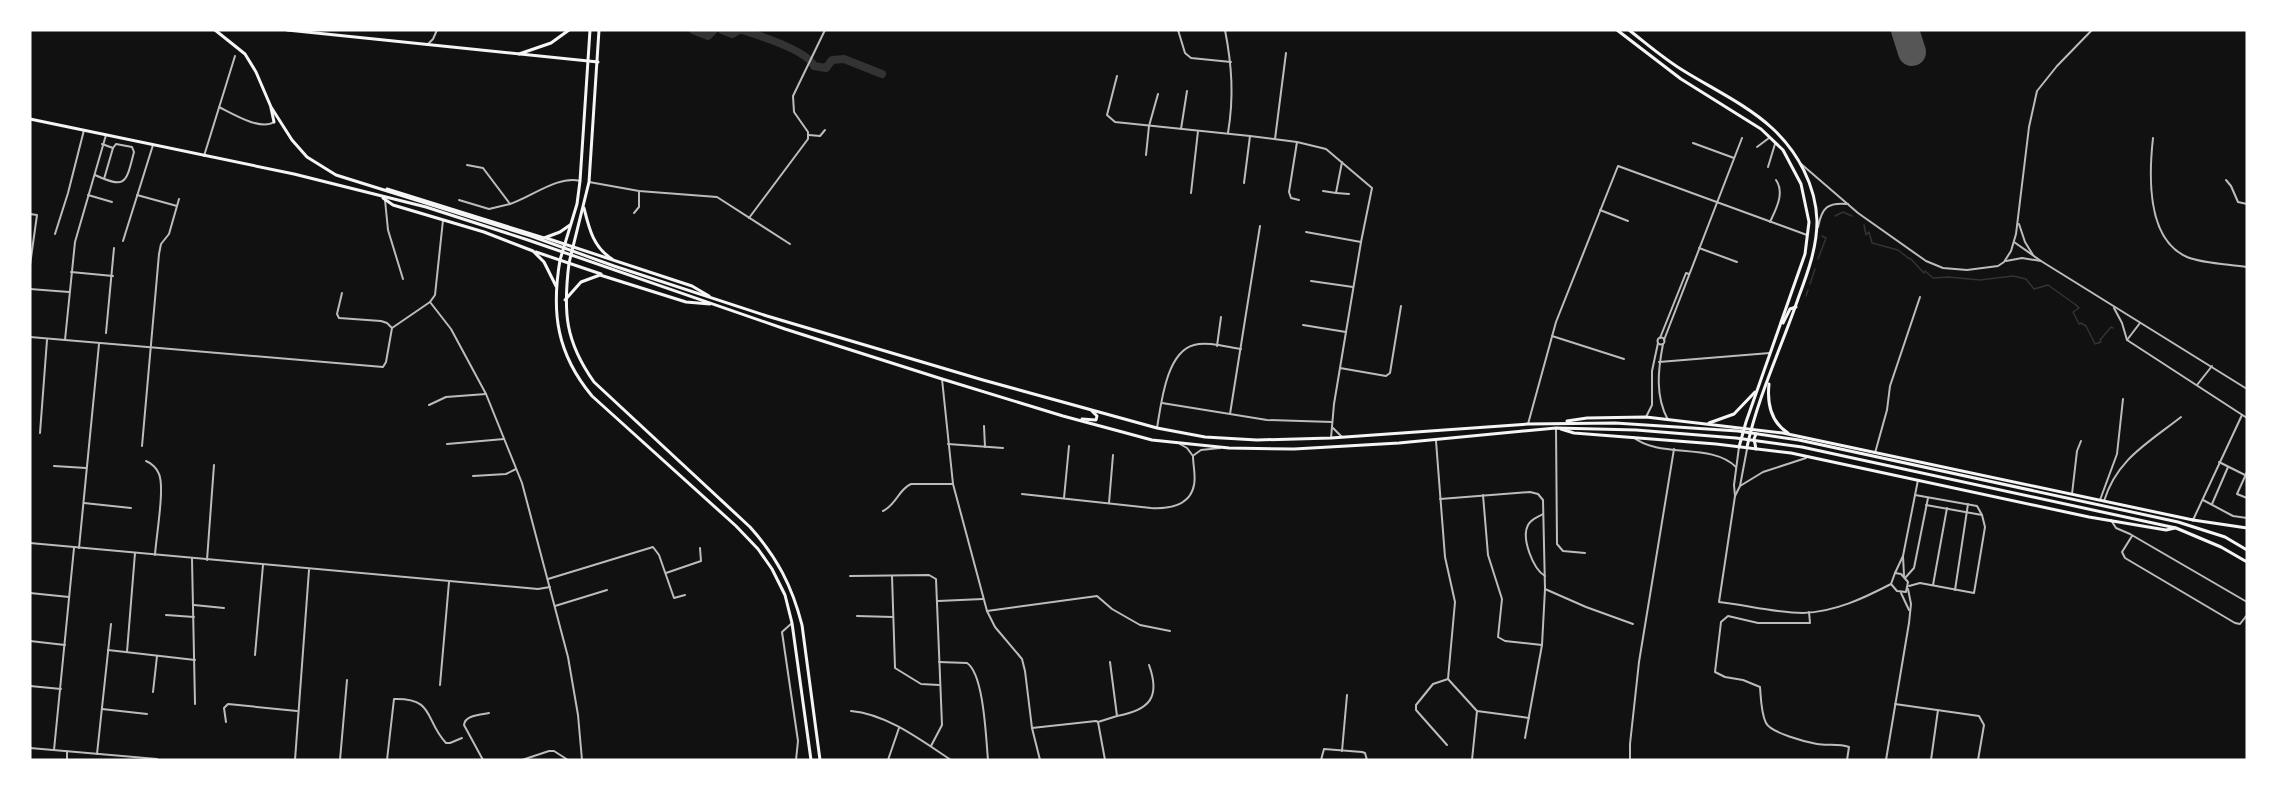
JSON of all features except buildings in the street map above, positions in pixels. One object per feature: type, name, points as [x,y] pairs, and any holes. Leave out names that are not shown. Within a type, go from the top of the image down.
[{"type":"main road","points":[[215,30],[245,54],[256,72],[271,107],[292,140],[307,157],[336,175],[531,236],[715,302],[1157,428],[1205,437],[1257,440],[1331,438],[1560,423],[1636,423],[1738,431],[1798,440],[2178,522],[2225,537],[2247,550]]},
{"type":"main road","points":[[289,30],[598,62]]},
{"type":"main road","points":[[518,54],[551,44],[569,30]]},
{"type":"main road","points":[[590,30],[580,181],[571,225],[560,260],[556,286],[555,304],[560,334],[571,367],[592,396],[736,526],[758,549],[772,569],[785,596],[792,623],[811,760]]},
{"type":"main road","points":[[599,30],[589,182],[569,263],[565,300],[571,341],[576,355],[594,382],[750,527],[785,574],[802,624],[820,760]]},
{"type":"main road","points":[[1617,30],[1681,79],[1747,118],[1770,137],[1794,167],[1802,184],[1808,213],[1808,235],[1799,274],[1739,447]]},
{"type":"main road","points":[[1629,30],[1674,65],[1770,126],[1784,140],[1800,163],[1810,185],[1816,210],[1814,247],[1796,307],[1753,423],[1747,448]]},
{"type":"main road","points":[[590,47],[593,48],[599,42]]},
{"type":"main road","points":[[271,107],[274,122]]},
{"type":"main road","points":[[30,118],[294,174],[426,207],[942,379],[1141,437],[1229,447],[1294,449],[1556,428],[1636,430],[1736,438],[1802,447],[2176,528],[2211,542],[2247,562]]},
{"type":"main road","points":[[376,187],[393,190],[692,286],[715,302]]},
{"type":"main road","points":[[382,196],[393,205],[484,232],[533,251],[686,302],[715,302]]},
{"type":"main road","points":[[584,207],[590,232],[597,246],[615,261]]},
{"type":"main road","points":[[544,238],[571,225]]},
{"type":"main road","points":[[533,251],[544,262],[556,286]]},
{"type":"main road","points":[[565,300],[581,282],[600,275],[611,277]]},
{"type":"main road","points":[[1780,327],[1790,309],[1796,307]]},
{"type":"main road","points":[[1770,376],[1768,398],[1772,413],[1780,427],[1791,435]]},
{"type":"main road","points":[[1705,424],[1734,414],[1757,390]]},
{"type":"main road","points":[[1063,416],[1091,421],[1097,418],[1093,412],[1067,402]]},
{"type":"main road","points":[[1560,423],[1587,418],[1646,417],[1760,430],[2163,514],[2247,528]]},
{"type":"main road","points":[[1746,422],[1753,423]]},
{"type":"main road","points":[[1716,444],[1724,434],[1719,426]]},
{"type":"main road","points":[[1556,428],[1574,433],[1716,444],[1809,457],[2112,520],[2166,530],[2176,528]]},
{"type":"main road","points":[[1756,449],[1754,440],[1760,430]]},
{"type":"main road","points":[[2163,514],[2178,522]]},
{"type":"street","points":[[427,45],[437,30]]},
{"type":"street","points":[[809,135],[794,112],[793,103],[808,62],[825,30]]},
{"type":"street","points":[[1178,30],[1185,53],[1191,57],[1231,62]]},
{"type":"street","points":[[1225,30],[1233,91],[1228,133]]},
{"type":"street","points":[[2004,262],[2014,242],[2029,127],[2037,91],[2057,66],[2092,30]]},
{"type":"street","points":[[1275,139],[1286,53]]},
{"type":"street","points":[[204,156],[235,56]]},
{"type":"street","points":[[1117,76],[1107,115],[1115,122],[1228,133],[1297,142],[1328,149],[1372,188],[1353,287],[1331,438]]},
{"type":"street","points":[[1180,129],[1187,91]]},
{"type":"street","points":[[1146,155],[1149,126],[1158,94]]},
{"type":"street","points":[[219,107],[260,124],[268,125],[274,122]]},
{"type":"street","points":[[55,234],[84,130]]},
{"type":"street","points":[[809,135],[820,136],[825,130]]},
{"type":"street","points":[[1191,193],[1198,131]]},
{"type":"street","points":[[65,341],[75,242],[106,135]]},
{"type":"street","points":[[749,218],[804,145],[809,135]]},
{"type":"street","points":[[1244,183],[1250,136]]},
{"type":"street","points":[[1757,147],[1770,137]]},
{"type":"street","points":[[1668,420],[1661,401],[1658,373],[1664,340],[1742,138]]},
{"type":"street","points":[[2153,138],[2151,192],[2154,212],[2169,242],[2179,252],[2191,258],[2247,267]]},
{"type":"street","points":[[1297,142],[1289,192],[1291,198],[1299,200]]},
{"type":"street","points":[[1768,167],[1776,142]]},
{"type":"street","points":[[94,175],[104,179],[118,183],[127,178],[133,150],[119,143],[113,148],[104,179]]},
{"type":"street","points":[[1693,143],[1734,158]]},
{"type":"street","points":[[102,144],[113,148]]},
{"type":"street","points":[[123,241],[153,145]]},
{"type":"street","points":[[1336,193],[1341,162]]},
{"type":"street","points":[[1800,163],[1848,204],[1920,257],[1943,268],[1980,269],[2022,258],[2042,261]]},
{"type":"street","points":[[467,165],[483,168],[510,204]]},
{"type":"street","points":[[1528,424],[1552,336],[1618,166],[1717,204],[1808,235]]},
{"type":"street","points":[[459,200],[489,209],[529,198],[562,180],[580,181]]},
{"type":"street","points":[[1770,222],[1781,193],[1776,180]]},
{"type":"street","points":[[2226,180],[2238,202],[2247,204]]},
{"type":"street","points":[[589,182],[639,191],[717,197],[790,244]]},
{"type":"street","points":[[634,213],[641,201],[639,191]]},
{"type":"street","points":[[1323,191],[1349,194]]},
{"type":"street","points":[[88,195],[112,202]]},
{"type":"street","points":[[137,195],[177,206]]},
{"type":"street","points":[[142,446],[159,254],[161,244],[169,234],[179,199]]},
{"type":"street","points":[[385,200],[388,230],[402,279]]},
{"type":"street","points":[[1814,247],[1822,212],[1834,203],[1848,204]]},
{"type":"street","points":[[1600,210],[1628,221]]},
{"type":"street","points":[[30,214],[36,215],[30,265]]},
{"type":"street","points":[[30,337],[383,367],[392,328],[430,302],[435,295],[444,219]]},
{"type":"street","points":[[2018,221],[2025,242],[2033,255]]},
{"type":"street","points":[[1230,414],[1260,226]]},
{"type":"street","points":[[1306,232],[1361,242]]},
{"type":"street","points":[[2014,242],[2112,306],[2247,389]]},
{"type":"street","points":[[106,333],[114,248]]},
{"type":"street","points":[[1699,248],[1737,262]]},
{"type":"street","points":[[71,272],[112,276]]},
{"type":"street","points":[[1646,417],[1653,401],[1652,371],[1657,340],[1660,338],[1686,273],[1689,274]]},
{"type":"street","points":[[1311,281],[1353,287]]},
{"type":"street","points":[[30,289],[69,292]]},
{"type":"street","points":[[342,293],[337,314],[339,318],[381,321],[392,328]]},
{"type":"street","points":[[1875,453],[1887,410],[1890,386],[1920,297]]},
{"type":"street","points":[[430,302],[451,329],[486,394],[531,514],[576,700],[582,760]]},
{"type":"street","points":[[1340,368],[1386,376],[1390,374],[1401,306]]},
{"type":"street","points":[[2112,306],[2122,323],[2127,340],[2247,418]]},
{"type":"street","points":[[1217,346],[1221,317]]},
{"type":"street","points":[[2127,340],[2140,323]]},
{"type":"street","points":[[1303,326],[1346,332]]},
{"type":"street","points":[[1552,336],[1624,359]]},
{"type":"street","points":[[1660,338],[1664,340]]},
{"type":"street","points":[[40,433],[47,339]]},
{"type":"street","points":[[1658,343],[1663,344]]},
{"type":"street","points":[[79,548],[99,344]]},
{"type":"street","points":[[1157,428],[1167,375],[1187,347],[1197,344],[1241,349]]},
{"type":"street","points":[[1659,362],[1770,353]]},
{"type":"street","points":[[2197,385],[2212,366]]},
{"type":"street","points":[[942,379],[953,484],[987,611],[995,627],[1022,658],[1026,671],[1032,728],[1040,760]]},
{"type":"street","points":[[429,405],[446,397],[486,394]]},
{"type":"street","points":[[2102,501],[2117,454],[2123,399]]},
{"type":"street","points":[[1653,401],[1658,404],[1661,401]]},
{"type":"street","points":[[1162,403],[1267,420],[1333,423]]},
{"type":"street","points":[[2193,520],[2242,415]]},
{"type":"street","points":[[2102,501],[2120,467],[2181,417]]},
{"type":"street","points":[[984,426],[985,447]]},
{"type":"street","points":[[1333,428],[1342,437]]},
{"type":"street","points":[[1556,428],[1557,544],[1563,550],[1585,553]]},
{"type":"street","points":[[1633,437],[1644,445],[1722,457],[1736,467]]},
{"type":"street","points":[[1436,439],[1445,557],[1455,603],[1448,679],[1477,711],[1528,718]]},
{"type":"street","points":[[447,444],[504,440]]},
{"type":"street","points":[[2072,494],[2077,452],[2081,441]]},
{"type":"street","points":[[1022,494],[1163,508],[1184,502],[1191,495],[1194,487],[1193,456],[1182,444],[1172,442]]},
{"type":"street","points":[[948,444],[1003,448]]},
{"type":"street","points":[[1064,498],[1069,446]]},
{"type":"street","points":[[1193,456],[1202,450],[1229,447]]},
{"type":"street","points":[[1739,447],[1734,484],[1735,496],[1719,602],[1803,613],[1832,608],[1861,600],[1891,584],[1903,556]]},
{"type":"street","points":[[1735,496],[1740,486],[1747,448]]},
{"type":"street","points":[[1630,760],[1639,662],[1674,449]]},
{"type":"street","points":[[1108,503],[1113,455]]},
{"type":"street","points":[[1740,486],[1763,472],[1809,457]]},
{"type":"street","points":[[146,461],[159,474],[161,488],[155,555]]},
{"type":"street","points":[[2219,462],[2246,474],[2237,494],[2247,498]]},
{"type":"street","points":[[207,560],[214,465]]},
{"type":"street","points":[[54,466],[87,468]]},
{"type":"street","points":[[2212,504],[2228,467]]},
{"type":"street","points":[[473,476],[506,474],[516,469]]},
{"type":"street","points":[[1886,760],[1910,613],[1909,587],[1904,577],[1903,556],[1918,480]]},
{"type":"street","points":[[883,511],[895,503],[904,487],[911,484],[953,484]]},
{"type":"street","points":[[1440,498],[1534,492],[1543,500],[1545,589],[1542,645],[1526,738]]},
{"type":"street","points":[[1483,495],[1488,555],[1502,598],[1498,637],[1505,641],[1542,645]]},
{"type":"street","points":[[1901,593],[1920,583],[1973,593],[1985,527],[1977,506],[1915,495]]},
{"type":"street","points":[[1904,577],[1914,568],[1928,497]]},
{"type":"street","points":[[2202,500],[2233,516],[2247,518]]},
{"type":"street","points":[[84,503],[131,508]]},
{"type":"street","points":[[1955,590],[1968,504]]},
{"type":"street","points":[[1926,505],[1982,515]]},
{"type":"street","points":[[1933,585],[1947,508]]},
{"type":"street","points":[[1544,514],[1530,522],[1526,531],[1533,564],[1545,576]]},
{"type":"street","points":[[2112,520],[2116,528],[2247,602]]},
{"type":"street","points":[[2132,536],[2122,552],[2125,558],[2235,623],[2240,624],[2247,615]]},
{"type":"street","points":[[30,543],[449,582],[538,589],[550,587]]},
{"type":"street","points":[[548,579],[653,547],[659,555],[674,598],[685,595]]},
{"type":"street","points":[[54,750],[74,548]]},
{"type":"street","points":[[666,573],[701,561],[700,548]]},
{"type":"street","points":[[127,652],[135,553]]},
{"type":"street","points":[[192,559],[195,704]]},
{"type":"street","points":[[255,655],[263,565]]},
{"type":"street","points":[[295,760],[309,570]]},
{"type":"street","points":[[1895,573],[1904,577]]},
{"type":"street","points":[[850,576],[934,576],[937,583],[938,601],[942,725],[931,746]]},
{"type":"street","points":[[892,576],[895,668],[921,684],[940,685]]},
{"type":"street","points":[[440,685],[449,582]]},
{"type":"street","points":[[1891,584],[1901,593],[1910,613]]},
{"type":"street","points":[[1545,589],[1633,624]]},
{"type":"street","points":[[555,607],[607,590]]},
{"type":"street","points":[[30,593],[69,597]]},
{"type":"street","points":[[987,611],[1097,596],[1112,609],[1140,625],[1170,631]]},
{"type":"street","points":[[938,601],[983,599]]},
{"type":"street","points":[[194,605],[224,608]]},
{"type":"street","points":[[1809,612],[1810,623],[1758,623],[1728,616],[1721,622],[1715,672],[1760,687],[1763,716],[1767,726],[1776,732],[1820,744],[1839,744],[1849,747],[1847,760]]},
{"type":"street","points":[[166,615],[194,617]]},
{"type":"street","points":[[857,616],[893,617]]},
{"type":"street","points":[[792,623],[782,632],[798,741],[796,760]]},
{"type":"street","points":[[97,754],[111,624]]},
{"type":"street","points":[[30,641],[65,645]]},
{"type":"street","points":[[2247,642],[2247,649]]},
{"type":"street","points":[[108,650],[195,660]]},
{"type":"street","points":[[153,692],[157,656]]},
{"type":"street","points":[[939,662],[966,663],[974,670],[983,701],[988,760]]},
{"type":"street","points":[[1110,662],[1117,716]]},
{"type":"street","points":[[1032,728],[1098,722],[1134,713],[1149,703],[1154,687],[1149,665]]},
{"type":"street","points":[[1447,745],[1416,710],[1416,705],[1433,684],[1448,679]]},
{"type":"street","points":[[340,760],[347,680]]},
{"type":"street","points":[[30,686],[61,689]]},
{"type":"street","points":[[1342,751],[1347,695]]},
{"type":"street","points":[[387,760],[394,699],[417,701],[424,707],[446,743],[462,738]]},
{"type":"street","points":[[226,722],[224,708],[228,704],[297,711]]},
{"type":"street","points":[[1895,704],[1979,716],[1984,725],[1978,760]]},
{"type":"street","points":[[102,709],[147,714]]},
{"type":"street","points":[[1931,760],[1938,710]]},
{"type":"street","points":[[851,711],[865,712],[898,728],[951,760]]},
{"type":"street","points":[[1472,760],[1477,711]]},
{"type":"street","points":[[483,760],[464,721],[466,718],[489,713]]},
{"type":"street","points":[[1098,722],[1105,760]]},
{"type":"street","points":[[888,760],[898,728]]},
{"type":"street","points":[[30,748],[157,759]]},
{"type":"street","points":[[1321,760],[1323,750],[1365,753],[1367,760]]},
{"type":"street","points":[[67,751],[67,760]]},
{"type":"street","points":[[522,760],[549,751],[568,760]]},
{"type":"waterway","points":[[693,30],[708,36],[714,30]]},
{"type":"waterway","points":[[722,30],[732,34],[739,30]]},
{"type":"waterway","points":[[742,30],[793,49],[810,60],[814,66],[826,68],[832,60],[844,59],[882,74]]},
{"type":"waterway","points":[[1835,216],[1843,212],[1852,216]]},
{"type":"waterway","points":[[1864,225],[1866,235],[1869,232],[1872,243],[1898,250],[1933,278],[1980,280],[2013,276],[2026,279],[2034,289],[2048,285],[2079,308],[2073,312],[2079,324],[2086,326],[2095,344],[2101,342],[2100,340],[2111,327],[2113,328]]},
{"type":"waterway","points":[[1818,259],[1826,238],[1822,236]]},
{"type":"waterway","points":[[1810,284],[1815,269]]},
{"type":"waterway","points":[[1806,296],[1808,290]]},
{"type":"runway","points":[[1905,30],[1912,52]]}]
